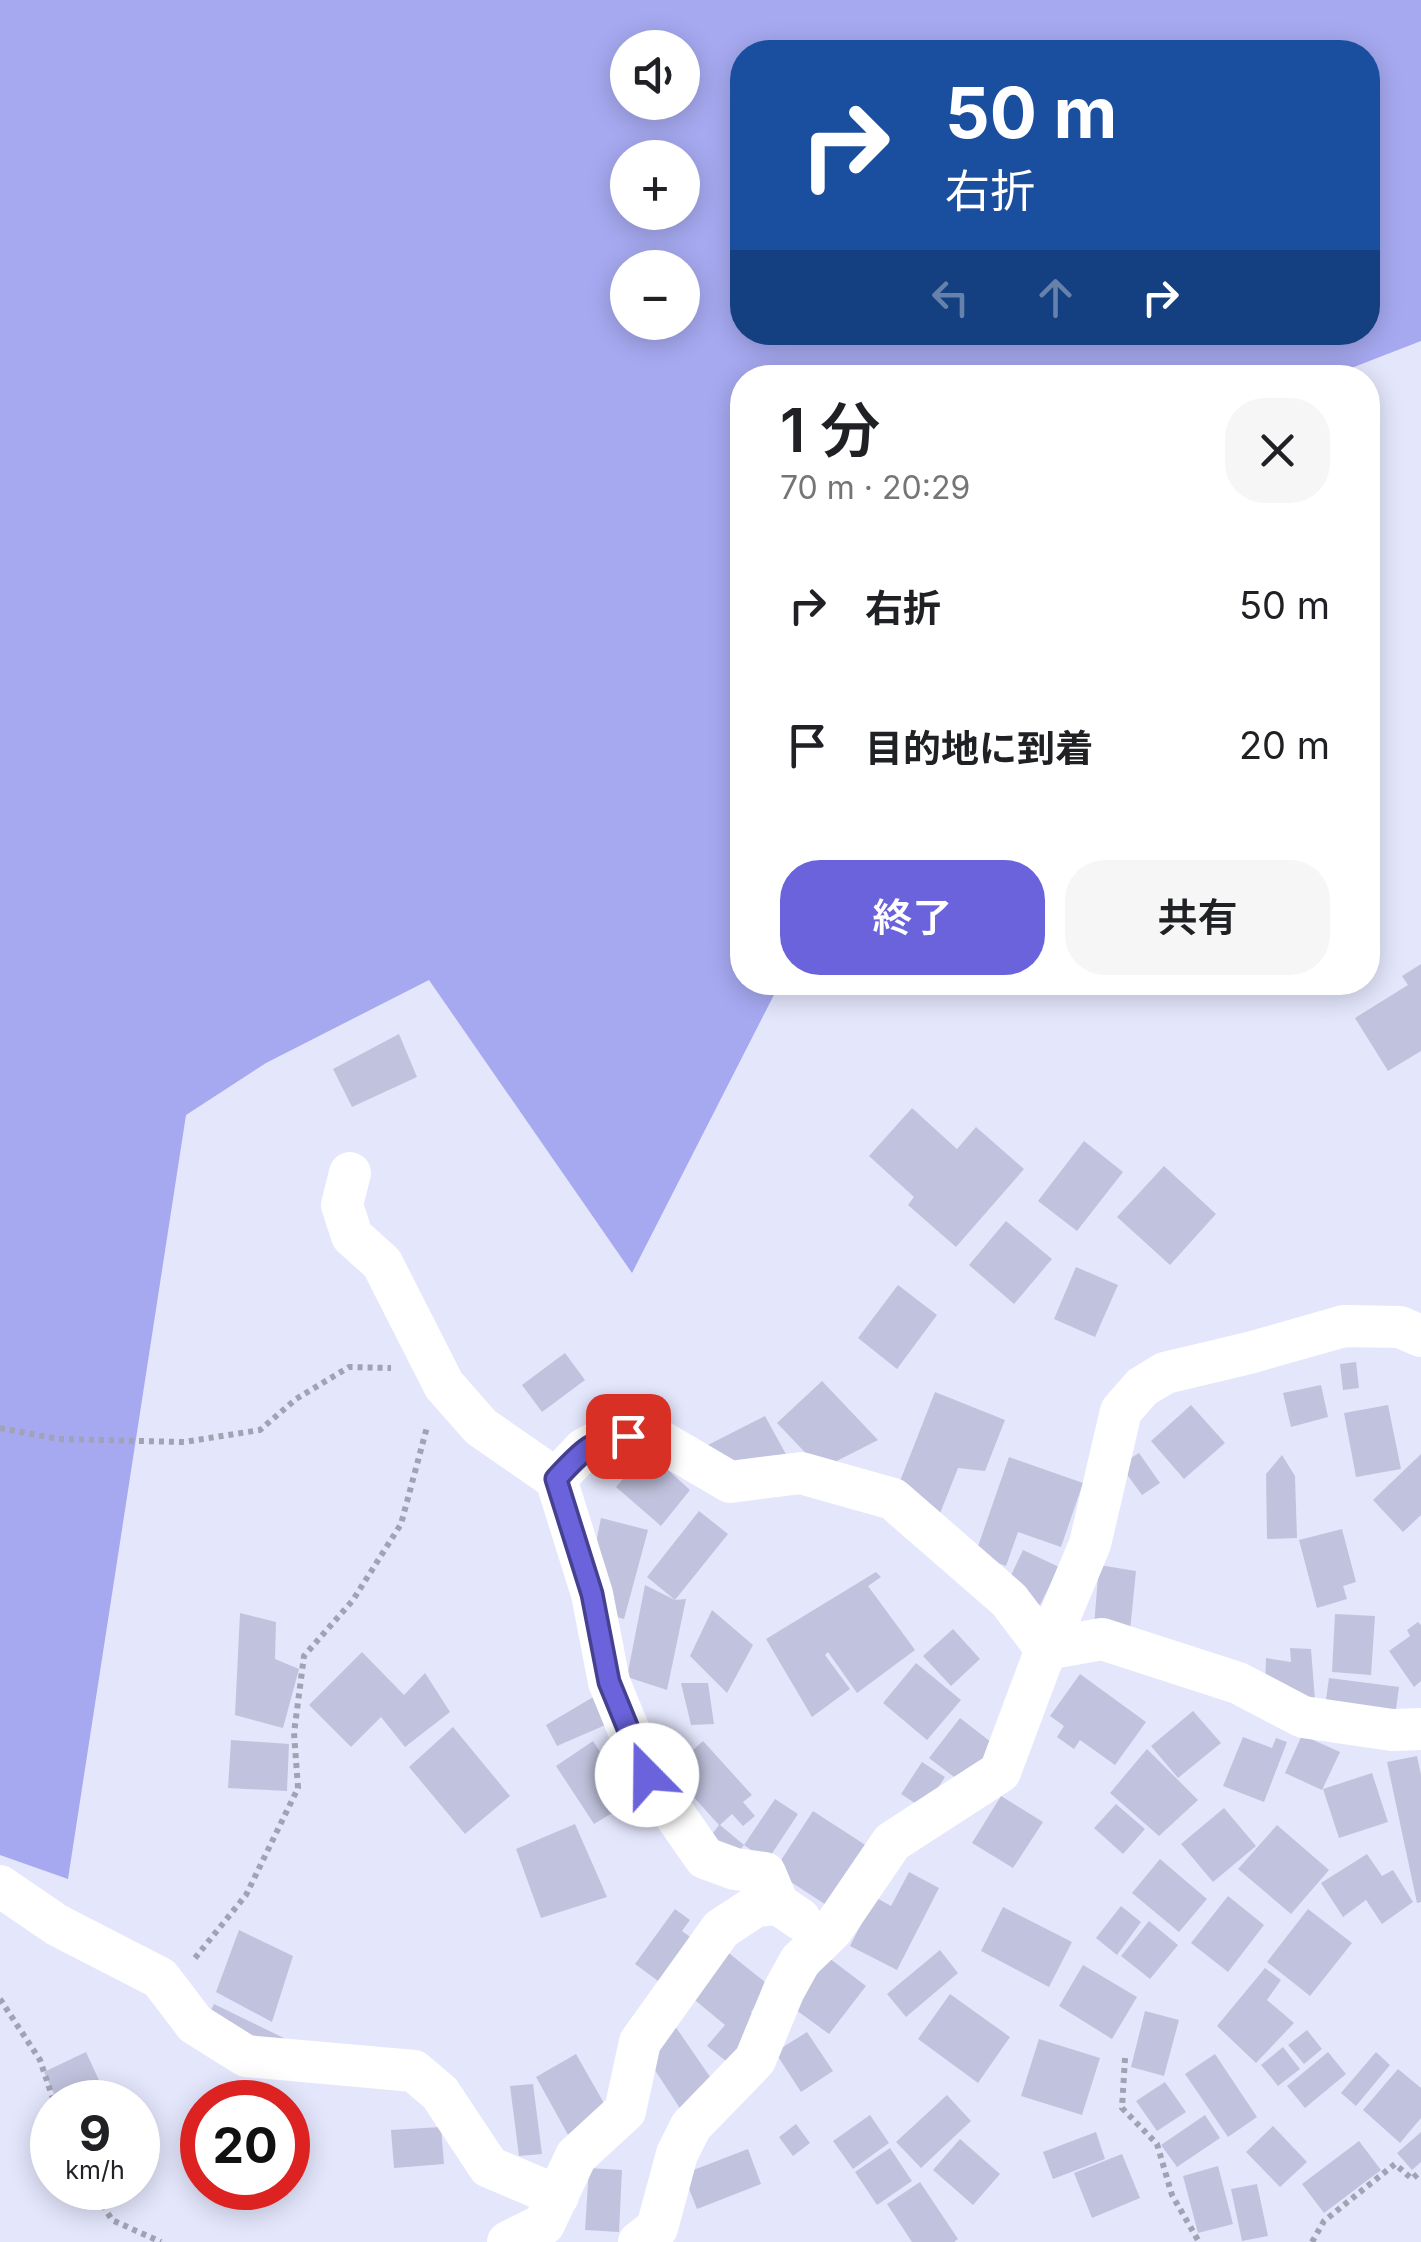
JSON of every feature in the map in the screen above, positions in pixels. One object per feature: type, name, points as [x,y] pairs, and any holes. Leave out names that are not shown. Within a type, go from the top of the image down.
[{"type":"street","points":[[350,1173],[342,1205],[352,1236],[382,1263],[444,1385],[481,1427],[556,1479],[592,1594],[609,1682],[647,1775],[704,1858],[735,1869],[765,1873],[778,1904],[826,1936]]},
{"type":"street","points":[[639,2242],[657,2228],[676,2154],[690,2126],[756,2060],[800,1961],[826,1936],[892,1842],[1000,1772],[1090,1544],[1121,1411],[1142,1387],[1165,1373],[1344,1326],[1400,1326],[1421,1336]]},
{"type":"street","points":[[556,1479],[584,1449],[607,1437],[650,1434],[730,1482],[801,1473],[893,1498],[1009,1600],[1046,1649]]},
{"type":"street","points":[[1046,1649],[1102,1639],[1238,1683],[1303,1718],[1392,1730],[1421,1729]]},
{"type":"street","points":[[0,1886],[57,1925],[160,1978],[195,2024],[246,2056],[414,2072],[440,2092],[489,2167],[558,2196]]},
{"type":"street","points":[[508,2242],[544,2224],[576,2156],[625,2111],[640,2042],[722,1929],[756,1906],[778,1904]]},
{"type":"path","points":[[0,1428],[58,1439],[184,1442],[260,1430],[296,1399],[349,1367],[410,1369],[444,1385],[424,1434],[402,1524],[353,1600],[304,1656],[294,1734],[298,1788],[246,1895],[198,1955],[166,1987]]},
{"type":"path","points":[[0,1999],[40,2060],[47,2080]]},
{"type":"path","points":[[1125,2058],[1122,2108],[1157,2144],[1172,2195],[1198,2242]]},
{"type":"path","points":[[1312,2242],[1324,2221],[1395,2164],[1412,2179],[1421,2171]]},
{"type":"path","points":[[106,2210],[112,2220],[160,2242]]},
{"type":"shaded area","points":[[0,0],[1421,0],[1421,341],[1359,365],[730,365],[730,995],[774,995],[632,1273],[429,980],[266,1063],[186,1115],[68,1879],[0,1855]]},
{"type":"building","points":[[1421,964],[1421,1051],[1388,1071],[1355,1018],[1408,985],[1402,976]]},
{"type":"building","points":[[399,1034],[417,1077],[352,1107],[333,1069]]},
{"type":"building","points":[[912,1108],[957,1149],[976,1127],[1024,1169],[956,1247],[908,1205],[914,1197],[869,1156]]},
{"type":"building","points":[[1084,1141],[1123,1172],[1077,1231],[1038,1201]]},
{"type":"building","points":[[1164,1166],[1216,1214],[1170,1265],[1117,1217]]},
{"type":"building","points":[[1006,1221],[1052,1259],[1014,1304],[969,1265]]},
{"type":"building","points":[[1076,1267],[1118,1285],[1095,1337],[1054,1319]]},
{"type":"building","points":[[898,1285],[937,1315],[897,1369],[858,1338]]},
{"type":"building","points":[[565,1353],[585,1380],[542,1412],[522,1385]]},
{"type":"building","points":[[1356,1362],[1359,1388],[1343,1390],[1340,1364]]},
{"type":"building","points":[[822,1381],[878,1440],[821,1469],[777,1423]]},
{"type":"building","points":[[1321,1385],[1328,1417],[1291,1427],[1283,1393]]},
{"type":"building","points":[[935,1392],[1005,1420],[985,1471],[958,1468],[939,1516],[893,1499]]},
{"type":"building","points":[[1191,1405],[1225,1443],[1184,1479],[1151,1441]]},
{"type":"building","points":[[1388,1405],[1401,1469],[1356,1477],[1344,1413]]},
{"type":"building","points":[[765,1416],[788,1458],[722,1483],[702,1448]]},
{"type":"building","points":[[647,1451],[690,1490],[661,1526],[616,1487]]},
{"type":"building","points":[[1139,1453],[1160,1483],[1142,1495],[1120,1465]]},
{"type":"building","points":[[1421,1454],[1421,1515],[1403,1532],[1373,1500]]},
{"type":"building","points":[[1282,1455],[1295,1476],[1297,1538],[1267,1539],[1266,1474]]},
{"type":"building","points":[[1009,1457],[1083,1483],[1061,1547],[1018,1532],[1006,1566],[975,1555]]},
{"type":"building","points":[[699,1511],[728,1534],[675,1600],[647,1577]]},
{"type":"building","points":[[601,1518],[648,1530],[624,1619],[583,1608]]},
{"type":"building","points":[[1342,1529],[1356,1582],[1343,1586],[1347,1599],[1317,1608],[1299,1540]]},
{"type":"building","points":[[1023,1550],[1059,1567],[1040,1605],[1005,1588]]},
{"type":"building","points":[[1099,1565],[1136,1571],[1130,1631],[1094,1626]]},
{"type":"building","points":[[876,1572],[881,1577],[868,1586],[915,1650],[857,1693],[828,1652],[825,1655],[850,1689],[812,1717],[766,1639]]},
{"type":"building","points":[[645,1585],[675,1600],[686,1599],[667,1690],[627,1677]]},
{"type":"building","points":[[712,1610],[753,1645],[727,1693],[690,1656]]},
{"type":"building","points":[[240,1613],[276,1622],[275,1659],[299,1669],[283,1728],[235,1715]]},
{"type":"building","points":[[1335,1614],[1375,1616],[1371,1675],[1332,1672]]},
{"type":"building","points":[[1418,1622],[1421,1681],[1414,1687],[1389,1651],[1410,1636],[1407,1630]]},
{"type":"building","points":[[953,1629],[980,1659],[951,1686],[923,1656]]},
{"type":"building","points":[[1290,1648],[1311,1649],[1315,1700],[1265,1688],[1266,1658],[1291,1662]]},
{"type":"building","points":[[362,1652],[404,1695],[425,1673],[450,1712],[405,1747],[381,1717],[351,1747],[309,1705]]},
{"type":"building","points":[[916,1663],[961,1700],[927,1740],[883,1703]]},
{"type":"building","points":[[1080,1674],[1146,1722],[1115,1765],[1080,1740],[1074,1749],[1057,1737],[1064,1726],[1050,1716]]},
{"type":"building","points":[[1329,1678],[1399,1687],[1394,1724],[1324,1714]]},
{"type":"building","points":[[681,1683],[708,1683],[714,1724],[691,1725]]},
{"type":"building","points":[[600,1693],[610,1723],[557,1746],[546,1725]]},
{"type":"building","points":[[1193,1711],[1221,1743],[1178,1778],[1151,1746]]},
{"type":"building","points":[[960,1718],[1000,1749],[970,1789],[929,1758]]},
{"type":"building","points":[[453,1727],[510,1796],[465,1834],[409,1767]]},
{"type":"building","points":[[1302,1735],[1340,1752],[1322,1790],[1285,1773]]},
{"type":"building","points":[[1243,1737],[1272,1748],[1276,1738],[1287,1742],[1264,1802],[1223,1786]]},
{"type":"building","points":[[231,1740],[289,1744],[287,1791],[228,1788]]},
{"type":"building","points":[[593,1741],[632,1801],[594,1824],[556,1766]]},
{"type":"building","points":[[703,1741],[752,1795],[743,1802],[755,1816],[743,1826],[732,1814],[720,1825],[744,1845],[728,1865],[703,1846],[719,1825],[670,1771]]},
{"type":"building","points":[[1147,1749],[1198,1800],[1159,1836],[1110,1793]]},
{"type":"building","points":[[1417,1756],[1421,1775],[1421,1902],[1417,1903],[1387,1762]]},
{"type":"building","points":[[922,1762],[945,1777],[924,1809],[901,1794]]},
{"type":"building","points":[[1372,1773],[1388,1822],[1339,1838],[1323,1789]]},
{"type":"building","points":[[1001,1796],[1043,1822],[1013,1868],[972,1843]]},
{"type":"building","points":[[775,1799],[798,1814],[767,1861],[744,1845]]},
{"type":"building","points":[[1116,1804],[1145,1829],[1123,1854],[1094,1828]]},
{"type":"building","points":[[1224,1808],[1256,1846],[1213,1882],[1181,1844]]},
{"type":"building","points":[[813,1811],[870,1848],[837,1912],[774,1871]]},
{"type":"building","points":[[575,1824],[607,1897],[541,1918],[516,1849]]},
{"type":"building","points":[[1277,1825],[1329,1870],[1291,1914],[1238,1869]]},
{"type":"building","points":[[1367,1854],[1382,1876],[1393,1870],[1413,1902],[1382,1924],[1366,1900],[1343,1917],[1321,1883]]},
{"type":"building","points":[[1160,1859],[1207,1899],[1179,1932],[1132,1893]]},
{"type":"building","points":[[909,1872],[939,1888],[897,1970],[850,1946],[875,1897],[891,1906]]},
{"type":"building","points":[[1228,1896],[1264,1925],[1228,1972],[1191,1943]]},
{"type":"building","points":[[1121,1906],[1141,1922],[1117,1955],[1096,1938]]},
{"type":"building","points":[[1003,1907],[1072,1942],[1049,1987],[981,1951]]},
{"type":"building","points":[[675,1909],[690,1920],[682,1931],[701,1945],[669,1989],[635,1964]]},
{"type":"building","points":[[1308,1909],[1352,1943],[1310,1996],[1267,1962]]},
{"type":"building","points":[[1149,1921],[1178,1945],[1150,1979],[1121,1956]]},
{"type":"building","points":[[239,1930],[293,1956],[272,2022],[216,1992]]},
{"type":"building","points":[[720,1946],[771,1987],[751,2012],[761,2027],[731,2065],[707,2046],[725,2025],[684,1991]]},
{"type":"building","points":[[940,1950],[958,1973],[906,2017],[887,1994]]},
{"type":"building","points":[[829,1958],[866,1986],[829,2034],[792,2007]]},
{"type":"building","points":[[1083,1965],[1137,1997],[1112,2039],[1059,2006]]},
{"type":"building","points":[[1265,1968],[1281,1980],[1267,2000],[1294,2023],[1256,2063],[1217,2026]]},
{"type":"building","points":[[950,1994],[1010,2037],[978,2083],[918,2039]]},
{"type":"building","points":[[214,2004],[294,2043],[284,2063],[204,2024]]},
{"type":"building","points":[[1145,2011],[1179,2020],[1164,2076],[1131,2067]]},
{"type":"building","points":[[675,2026],[717,2087],[683,2113],[645,2055]]},
{"type":"building","points":[[1307,2030],[1322,2049],[1304,2064],[1288,2045]]},
{"type":"building","points":[[807,2032],[833,2071],[801,2092],[775,2052]]},
{"type":"building","points":[[1039,2039],[1100,2058],[1082,2115],[1021,2096]]},
{"type":"building","points":[[1283,2047],[1300,2069],[1278,2086],[1261,2065]]},
{"type":"building","points":[[86,2052],[99,2080],[48,2080],[44,2072]]},
{"type":"building","points":[[1328,2052],[1346,2074],[1305,2108],[1287,2086]]},
{"type":"building","points":[[1376,2052],[1390,2065],[1356,2106],[1341,2093]]},
{"type":"building","points":[[576,2054],[613,2119],[572,2142],[536,2077]]},
{"type":"building","points":[[1215,2054],[1257,2117],[1228,2137],[1185,2074]]},
{"type":"building","points":[[1398,2069],[1421,2088],[1421,2118],[1400,2143],[1363,2110]]},
{"type":"building","points":[[1165,2082],[1186,2112],[1157,2131],[1136,2101]]},
{"type":"building","points":[[533,2084],[542,2154],[519,2156],[510,2086]]},
{"type":"building","points":[[947,2095],[971,2121],[921,2168],[896,2142]]},
{"type":"building","points":[[870,2115],[889,2143],[853,2169],[833,2141]]},
{"type":"building","points":[[1205,2115],[1220,2138],[1177,2167],[1161,2145]]},
{"type":"building","points":[[796,2124],[810,2143],[793,2156],[779,2137]]},
{"type":"building","points":[[1273,2126],[1307,2162],[1280,2187],[1246,2152]]},
{"type":"building","points":[[441,2127],[444,2164],[394,2168],[391,2130]]},
{"type":"building","points":[[1096,2132],[1105,2159],[1053,2179],[1043,2152]]},
{"type":"building","points":[[1421,2132],[1421,2162],[1412,2170],[1397,2153]]},
{"type":"building","points":[[960,2139],[1000,2174],[973,2205],[933,2170]]},
{"type":"building","points":[[1359,2141],[1381,2170],[1324,2213],[1302,2184]]},
{"type":"building","points":[[890,2148],[912,2181],[877,2205],[855,2172]]},
{"type":"building","points":[[748,2149],[761,2184],[697,2209],[683,2174]]},
{"type":"building","points":[[1122,2154],[1140,2198],[1092,2218],[1074,2173]]},
{"type":"building","points":[[1218,2166],[1233,2224],[1198,2233],[1183,2176]]},
{"type":"building","points":[[589,2168],[622,2170],[619,2232],[585,2230]]},
{"type":"building","points":[[920,2182],[958,2239],[954,2242],[912,2242],[887,2204]]},
{"type":"building","points":[[1257,2184],[1268,2236],[1242,2241],[1231,2189]]},
{"type":"route","points":[[628,1436],[607,1437],[584,1449],[556,1479],[592,1594],[609,1682],[647,1775]]}]
